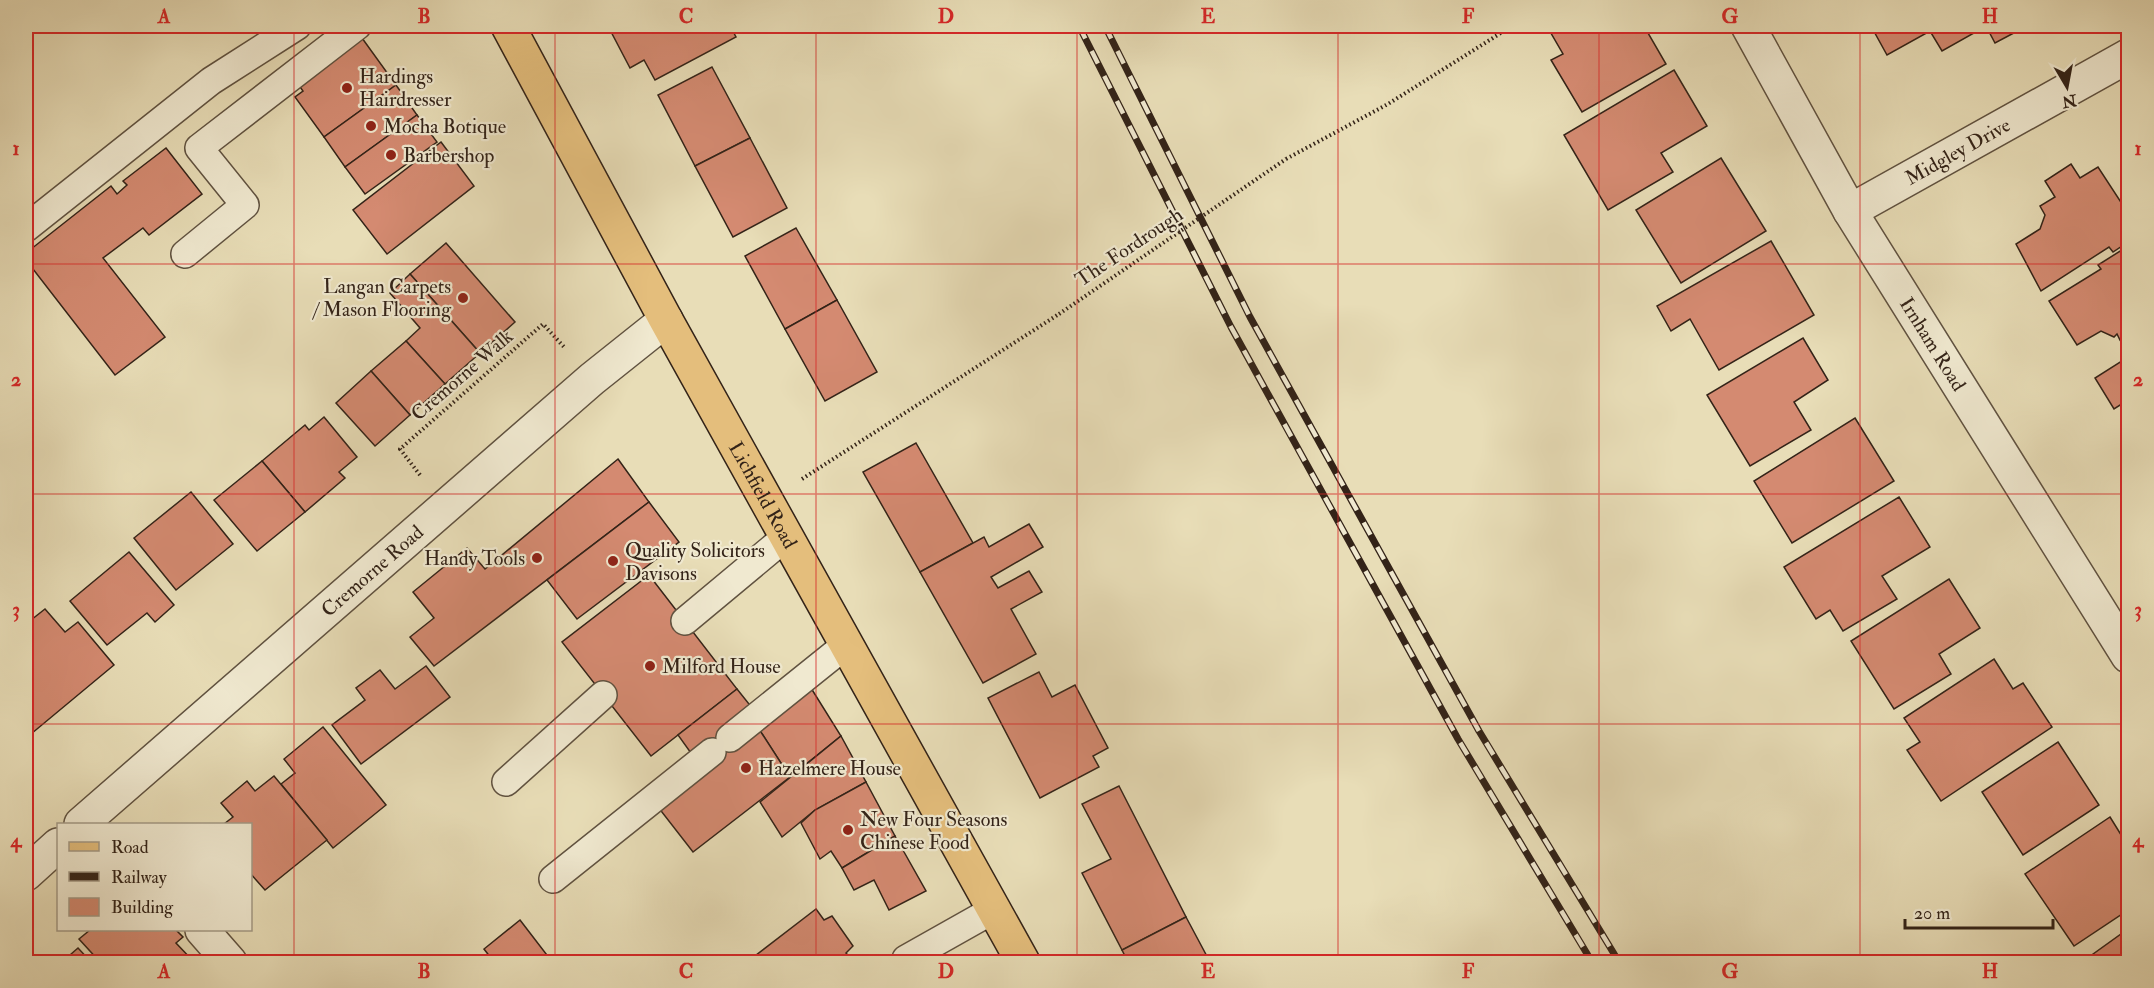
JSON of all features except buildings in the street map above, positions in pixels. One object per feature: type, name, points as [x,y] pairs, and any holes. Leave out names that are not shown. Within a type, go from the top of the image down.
[{"type":"main road","name":"Lichfield Road","points":[[508,26],[666,320],[1023,963]]},
{"type":"street","name":"Irnham Road","points":[[1748,26],[1850,212],[2128,656]]},
{"type":"street","name":"Midgley Drive","points":[[1850,212],[2128,56]]},
{"type":"street","name":"Cremorne Road","points":[[97,819],[445,506],[592,379],[666,320]]},
{"type":"street","points":[[26,874],[57,845]]},
{"type":"street","points":[[203,931],[230,963]]},
{"type":"lane","points":[[26,228],[211,81],[297,26]]},
{"type":"lane","points":[[185,254],[245,205],[199,148],[357,26]]},
{"type":"lane","points":[[685,621],[787,536]]},
{"type":"lane","points":[[554,879],[847,644]]},
{"type":"lane","points":[[506,782],[603,695]]},
{"type":"lane","points":[[906,959],[993,910]]},
{"type":"path","name":"The Fordrough","points":[[768,502],[1059,314],[1286,159],[1388,104],[1512,26]]},
{"type":"path","name":"Cremorne Walk","points":[[445,506],[400,449],[543,324],[592,379]]},
{"type":"railway","points":[[1079,26],[1231,327],[1458,739],[1592,962]]},
{"type":"railway","points":[[1105,26],[1250,317],[1479,731],[1619,962]]},
{"type":"place","name":"Hardings Hairdresser","points":[[347,88]]},
{"type":"place","name":"Mocha Botique","points":[[371,126]]},
{"type":"place","name":"Barbershop","points":[[391,155]]},
{"type":"place","name":"Langan Carpets / Mason Flooring","points":[[463,298]]},
{"type":"place","name":"Handy Tools","points":[[537,558]]},
{"type":"place","name":"Quality Solicitors Davisons","points":[[613,561]]},
{"type":"place","name":"Milford House","points":[[650,666]]},
{"type":"place","name":"Hazelmere House","points":[[746,768]]},
{"type":"place","name":"New Four Seasons Chinese Food","points":[[848,830]]}]
